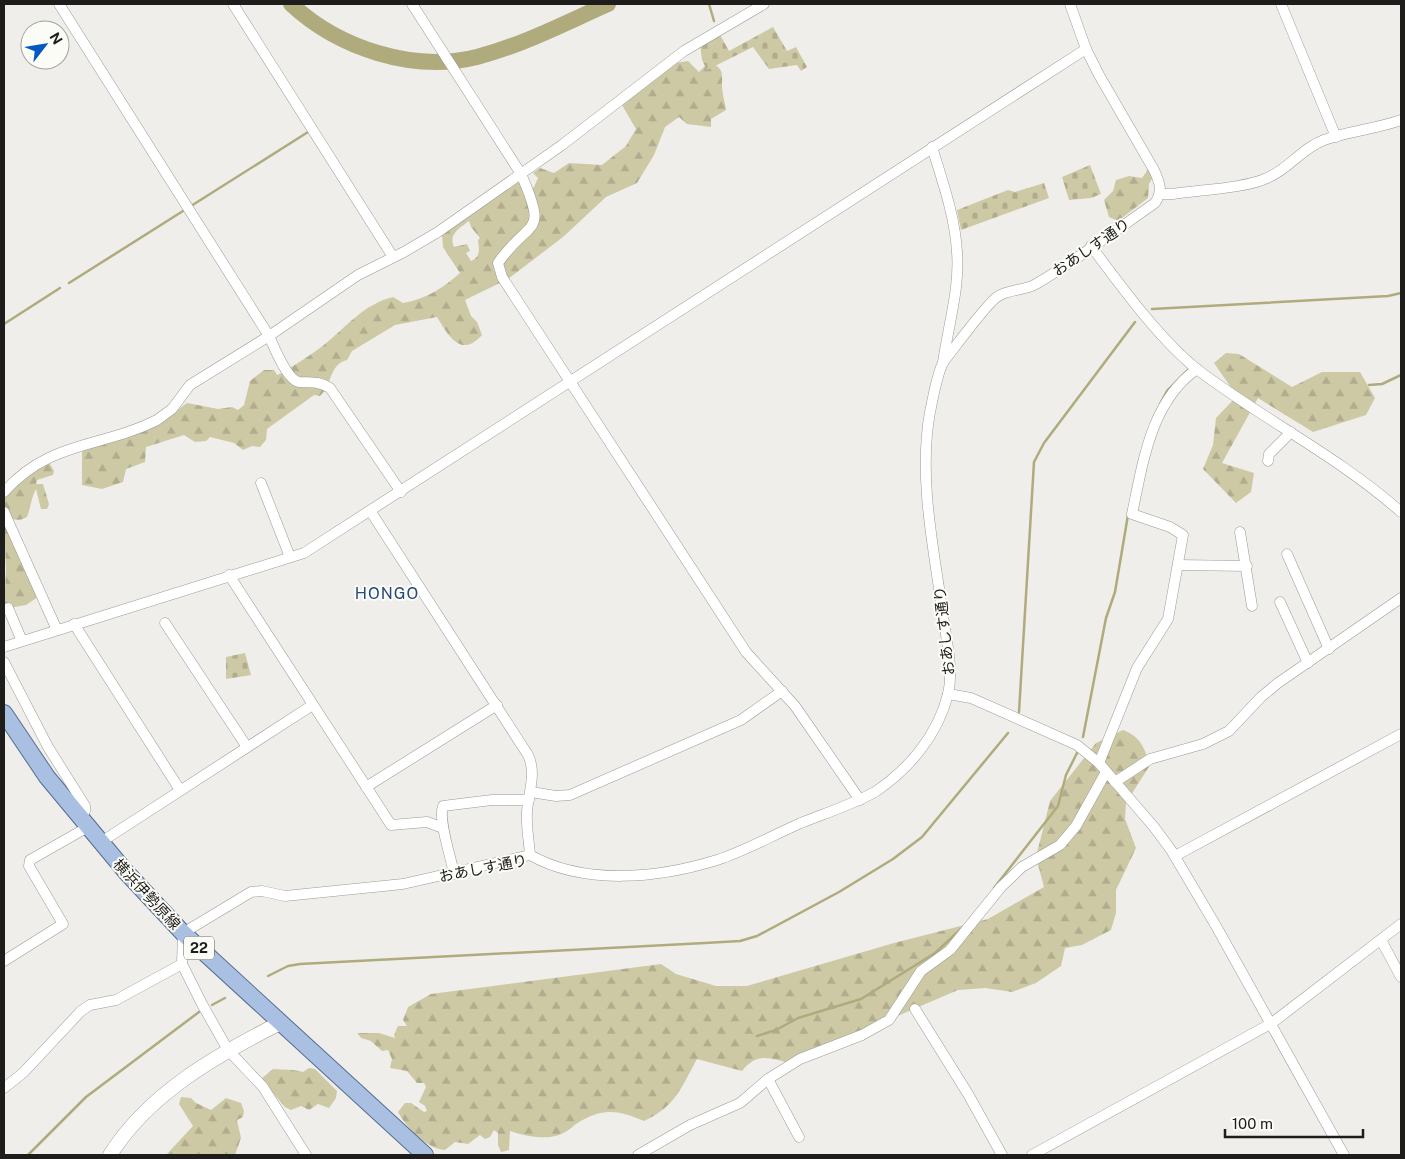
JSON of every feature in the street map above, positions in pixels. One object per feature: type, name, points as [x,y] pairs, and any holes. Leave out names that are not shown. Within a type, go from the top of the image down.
[{"type":"main road","name":"横浜伊勢原線","points":[[4,713],[47,777],[101,842],[183,933],[425,1155]]},
{"type":"street","points":[[59,4],[269,336],[289,374],[298,382],[321,382],[330,388],[401,492]]},
{"type":"street","points":[[233,4],[393,257]]},
{"type":"street","points":[[412,4],[521,174],[536,214],[532,227],[498,263],[498,271],[746,652],[795,706],[860,800]]},
{"type":"street","points":[[4,492],[17,476],[52,455],[157,420],[172,409],[190,385],[269,336],[358,275],[426,240],[562,145],[684,51],[764,4]]},
{"type":"street","points":[[1070,4],[1086,49],[1154,170],[1160,182],[1161,194],[1174,194],[1258,182],[1277,173],[1306,148],[1336,137],[1386,126],[1401,120]]},
{"type":"street","points":[[1281,4],[1336,137]]},
{"type":"street","points":[[4,647],[304,553],[371,512],[1086,49]]},
{"type":"street","points":[[932,147],[950,209],[958,252],[943,363]]},
{"type":"street","name":"おあしす通り","points":[[183,933],[251,892],[262,890],[285,896],[403,884],[454,874],[530,855],[544,863],[602,875],[656,873],[717,860],[860,800],[889,782],[927,743],[938,723],[948,694],[948,656],[933,545],[926,458],[926,435],[934,394],[943,363],[997,296],[1034,286],[1155,203],[1161,194]]},
{"type":"street","points":[[1091,246],[1140,309],[1197,369],[1378,492],[1401,512]]},
{"type":"street","points":[[1099,763],[1137,668],[1168,619],[1183,535],[1170,527],[1132,514],[1144,452],[1166,400],[1184,378],[1197,369]]},
{"type":"street","points":[[1268,461],[1269,454],[1291,432]]},
{"type":"street","points":[[260,483],[290,557]]},
{"type":"street","points":[[4,512],[57,630]]},
{"type":"street","points":[[371,512],[532,762],[527,812],[530,855]]},
{"type":"street","points":[[1240,532],[1252,606]]},
{"type":"street","points":[[1287,554],[1329,648]]},
{"type":"street","points":[[1178,565],[1247,566]]},
{"type":"street","points":[[229,575],[311,706],[391,825],[427,822],[443,828]]},
{"type":"street","points":[[1115,782],[1150,759],[1203,744],[1229,731],[1261,697],[1401,598]]},
{"type":"street","points":[[1280,602],[1308,663]]},
{"type":"street","points":[[8,608],[22,641]]},
{"type":"street","points":[[165,623],[246,747]]},
{"type":"street","points":[[74,624],[180,790]]},
{"type":"street","points":[[4,662],[48,747],[85,806],[84,822],[30,860],[29,866],[63,924],[4,961]]},
{"type":"street","points":[[454,874],[447,838],[443,828],[441,812],[443,806],[530,796],[570,795],[741,720],[782,691]]},
{"type":"street","points":[[948,694],[971,698],[1077,745],[1099,763],[1154,827],[1175,856],[1272,1023],[1344,1155]]},
{"type":"street","points":[[366,787],[497,705]]},
{"type":"street","points":[[101,842],[311,706]]},
{"type":"street","points":[[1175,856],[1401,734]]},
{"type":"street","points":[[638,1155],[690,1125],[740,1103],[768,1079],[800,1059],[862,1035],[889,1020],[922,971],[950,950],[1001,887],[1022,867],[1060,845],[1076,826],[1106,772]]},
{"type":"street","points":[[1032,1155],[1272,1023],[1401,924]]},
{"type":"street","points":[[183,933],[182,964],[228,1050],[263,1087],[306,1155]]},
{"type":"street","points":[[1381,940],[1401,977]]},
{"type":"street","points":[[5,1089],[23,1074],[81,1011],[90,1005],[116,1000],[182,964]]},
{"type":"street","points":[[915,1009],[968,1094],[1002,1155]]},
{"type":"street","points":[[110,1155],[157,1101],[196,1070],[228,1050],[280,1023]]},
{"type":"street","points":[[768,1079],[799,1137]]},
{"type":"green space","points":[[773,27],[787,51],[796,47],[807,67],[801,71],[797,65],[769,69],[753,47],[707,70],[702,60],[700,44],[719,33],[729,51]]},
{"type":"green space","points":[[688,61],[699,72],[709,62],[720,69],[726,110],[711,119],[711,127],[687,124],[679,117],[665,127],[654,155],[637,183],[606,197],[563,237],[508,279],[465,300],[471,316],[477,322],[482,335],[474,342],[468,345],[461,345],[456,342],[437,317],[395,325],[352,351],[347,360],[337,366],[324,392],[320,396],[314,395],[267,429],[266,440],[260,447],[252,446],[243,450],[234,443],[210,437],[206,441],[195,442],[184,435],[146,447],[145,462],[126,469],[123,482],[102,489],[82,485],[82,452],[89,446],[176,411],[187,403],[218,409],[232,407],[238,410],[244,405],[250,381],[264,370],[274,370],[277,375],[282,373],[324,345],[364,311],[383,300],[393,297],[403,303],[411,301],[427,296],[447,283],[460,273],[443,247],[442,233],[517,178],[527,191],[534,187],[538,178],[533,173],[540,168],[554,173],[569,163],[602,165],[626,146],[636,129],[622,105],[676,63]],"holes":[[[469,221],[471,227],[480,238],[478,240],[478,255],[471,261],[466,253],[470,251],[467,244],[454,247],[453,242],[456,232]]]},
{"type":"green space","points":[[1090,165],[1101,194],[1091,198],[1069,200],[1062,177]]},
{"type":"green space","points":[[1149,168],[1154,175],[1149,184],[1148,198],[1118,221],[1109,217],[1104,200],[1113,191],[1116,180],[1129,176],[1142,178]]},
{"type":"green space","points":[[1044,183],[1049,198],[961,230],[957,210],[1008,190],[1015,192]]},
{"type":"green space","points":[[1226,353],[1239,354],[1292,387],[1322,372],[1360,372],[1375,398],[1366,415],[1313,432],[1258,398],[1222,463],[1254,473],[1251,492],[1236,503],[1203,469],[1213,445],[1216,418],[1237,396],[1214,363]]},
{"type":"green space","points":[[46,463],[50,464],[54,471],[53,475],[37,480],[36,484],[43,484],[49,504],[47,509],[41,509],[36,489],[27,517],[15,520],[4,514],[4,493]]},
{"type":"green space","points":[[4,522],[38,597],[26,605],[4,609],[6,570]]},
{"type":"green space","points":[[245,653],[251,675],[226,679],[226,657]]},
{"type":"green space","points":[[1123,730],[1138,739],[1150,765],[1126,803],[1125,819],[1136,848],[1116,890],[1116,913],[1111,930],[1082,945],[1065,948],[1061,966],[1036,983],[1012,992],[985,988],[958,990],[788,1063],[763,1058],[752,1061],[742,1071],[697,1059],[676,1096],[655,1116],[644,1121],[617,1112],[601,1113],[585,1119],[559,1135],[547,1137],[534,1137],[510,1131],[509,1150],[501,1152],[498,1145],[498,1133],[494,1130],[490,1137],[485,1139],[480,1135],[468,1144],[455,1142],[445,1150],[431,1146],[424,1141],[406,1124],[398,1112],[405,1103],[411,1103],[424,1112],[427,1111],[425,1106],[419,1102],[426,1087],[424,1083],[417,1083],[407,1071],[390,1068],[392,1059],[388,1050],[382,1051],[371,1041],[361,1038],[357,1033],[379,1033],[395,1038],[394,1035],[398,1026],[407,1026],[403,1020],[408,1007],[431,994],[661,964],[676,974],[716,986],[747,986],[894,943],[988,919],[1044,887],[1036,857],[1050,801],[1096,743]]},
{"type":"green space","points":[[309,1068],[315,1069],[337,1091],[336,1098],[329,1108],[318,1104],[309,1110],[301,1106],[291,1110],[285,1107],[261,1079],[273,1069],[303,1072]]},
{"type":"green space","points":[[181,1097],[191,1098],[196,1103],[211,1110],[226,1098],[241,1103],[244,1111],[243,1117],[237,1120],[241,1138],[235,1155],[166,1155],[193,1126],[179,1104]]},
{"type":"waterway","points":[[291,4],[310,20],[354,44],[402,59],[428,62],[453,61],[494,52],[544,33],[608,4]]},
{"type":"waterway","points":[[709,4],[714,21]]},
{"type":"waterway","points":[[191,206],[308,132]]},
{"type":"waterway","points":[[69,283],[183,211]]},
{"type":"waterway","points":[[4,324],[60,288]]},
{"type":"waterway","points":[[1152,309],[1388,296],[1401,293]]},
{"type":"waterway","points":[[1019,712],[1034,462],[1044,443],[1135,322]]},
{"type":"waterway","points":[[1160,404],[1167,391],[1189,369]]},
{"type":"waterway","points":[[1369,385],[1382,384],[1401,375]]},
{"type":"waterway","points":[[1083,737],[1106,618],[1115,592],[1128,515]]},
{"type":"waterway","points":[[268,976],[288,966],[300,964],[740,941],[757,936],[839,892],[893,859],[922,837],[1008,733]]},
{"type":"waterway","points":[[994,888],[1058,806],[1066,775],[1077,753]]},
{"type":"waterway","points":[[757,1036],[776,1030],[798,1018],[861,999],[935,953],[961,929]]},
{"type":"waterway","points":[[212,1005],[225,998]]},
{"type":"waterway","points":[[28,1155],[86,1097],[199,1012]]},
{"type":"district","name":"HONGO","points":[[387,593]]}]
